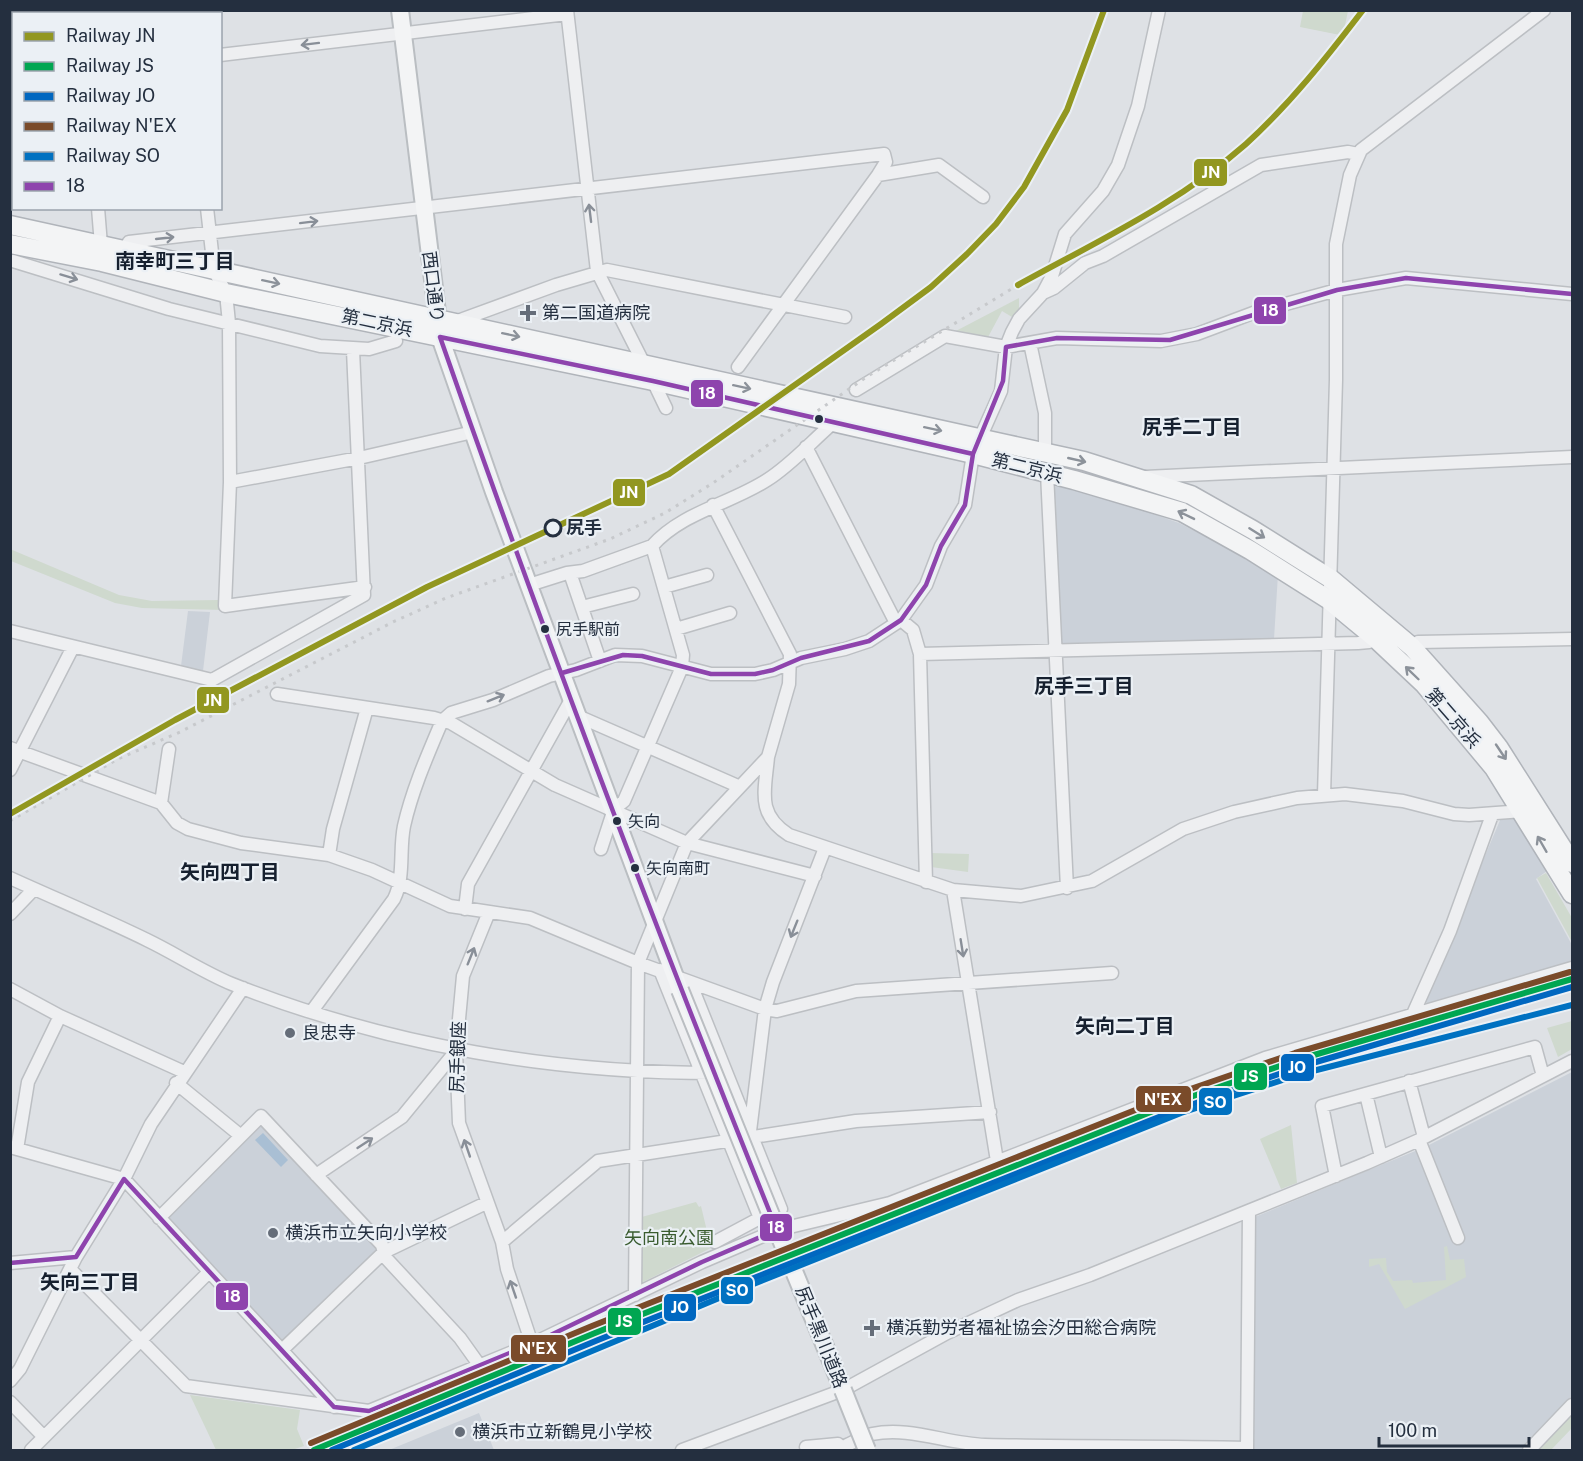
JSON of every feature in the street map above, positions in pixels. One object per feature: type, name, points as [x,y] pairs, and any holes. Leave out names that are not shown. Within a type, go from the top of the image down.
[{"type":"highway","name":"第二京浜","points":[[14,226],[644,364],[976,447],[1047,473],[1182,512],[1250,550],[1329,600],[1375,638],[1424,684],[1464,729],[1523,811],[1572,894]]},
{"type":"highway","name":"第二京浜","points":[[13,250],[102,262],[226,293],[653,381],[833,423],[976,447],[1045,453],[1084,461],[1191,495],[1253,530],[1330,579],[1412,647],[1499,748],[1572,860]]},
{"type":"main road","name":"西口通り","points":[[400,10],[423,207],[445,320],[440,337],[530,585]]},
{"type":"main road","name":"尻手黒川道路","points":[[530,585],[676,979],[867,1450]]},
{"type":"street","points":[[312,1011],[394,899],[401,885],[399,867],[404,826],[442,721],[451,713],[615,655],[632,655],[711,674],[740,675],[773,670],[801,658],[845,649],[869,641],[899,621],[926,585],[941,546],[965,505],[976,447],[1001,390],[1006,346],[1019,318],[1043,293],[1053,276],[1065,234],[1103,191],[1118,165],[1138,106],[1159,10]]},
{"type":"street","points":[[1324,795],[1334,467],[1336,244],[1342,207],[1358,154],[1544,10]]},
{"type":"street","points":[[222,56],[567,12],[597,272],[644,364]]},
{"type":"street","points":[[1043,293],[1054,288],[1085,263],[1103,256],[1261,165],[1348,152],[1358,154]]},
{"type":"street","points":[[124,250],[129,242],[884,154],[886,162],[878,175],[738,367]]},
{"type":"street","points":[[878,175],[939,165],[983,197]]},
{"type":"street","points":[[98,210],[101,245]]},
{"type":"street","points":[[207,210],[214,270],[226,293],[229,323],[230,482],[225,606],[365,587]]},
{"type":"street","points":[[14,226],[13,250],[169,309],[320,346],[353,350],[369,349],[396,341]]},
{"type":"street","points":[[445,320],[607,270],[845,317]]},
{"type":"street","points":[[856,390],[945,336],[1006,346],[1056,338],[1170,340],[1337,290],[1406,278],[1572,294]]},
{"type":"street","points":[[1030,343],[1041,387],[1045,453]]},
{"type":"street","points":[[10,631],[212,680],[364,595],[353,350]]},
{"type":"street","points":[[653,381],[666,408]]},
{"type":"street","points":[[530,585],[583,571],[652,546],[659,537],[712,505],[767,480],[833,423]]},
{"type":"street","points":[[230,482],[359,458],[473,432]]},
{"type":"street","points":[[806,447],[899,621],[913,630],[920,654],[926,882]]},
{"type":"street","points":[[1137,478],[1572,457]]},
{"type":"street","points":[[1047,473],[1067,888]]},
{"type":"street","points":[[712,505],[790,654],[792,663],[783,712],[768,757],[764,798],[768,815],[789,835],[953,890],[1021,896],[1092,881],[1183,829],[1234,812],[1297,798],[1345,794],[1402,801],[1454,814],[1492,815],[1523,811]]},
{"type":"street","points":[[601,849],[614,809],[624,801],[650,746],[682,667],[683,656],[652,546]]},
{"type":"street","points":[[570,573],[600,661]]},
{"type":"street","points":[[664,587],[707,575]]},
{"type":"street","points":[[582,607],[633,594]]},
{"type":"street","points":[[676,629],[730,613]]},
{"type":"street","points":[[920,654],[1369,642],[1375,638]]},
{"type":"street","points":[[1412,647],[1418,642],[1572,639]]},
{"type":"street","points":[[10,770],[15,750],[73,647]]},
{"type":"street","points":[[277,694],[442,721],[580,796],[687,843],[815,876]]},
{"type":"street","points":[[465,909],[468,884],[572,698]]},
{"type":"street","points":[[329,855],[333,829],[367,708]]},
{"type":"street","points":[[580,717],[738,786]]},
{"type":"street","points":[[161,803],[169,749]]},
{"type":"street","points":[[15,750],[161,803],[177,823],[188,829],[241,843],[329,855],[372,870],[450,906],[530,918],[676,979],[765,1009],[777,1011],[856,991],[1112,973]]},
{"type":"street","points":[[634,1295],[638,963],[687,843],[738,786],[768,757]]},
{"type":"street","points":[[1413,1014],[1450,931],[1492,815]]},
{"type":"street","points":[[751,1134],[765,1009],[773,982],[825,848]]},
{"type":"street","points":[[10,878],[146,940],[243,988],[312,1011],[456,1051],[635,1071],[726,1073]]},
{"type":"street","points":[[10,914],[34,889]]},
{"type":"street","points":[[953,890],[997,1161]]},
{"type":"street","name":"尻手銀座","points":[[489,912],[463,976],[456,1051],[459,1123],[502,1242],[507,1269],[532,1344]]},
{"type":"street","points":[[70,1269],[186,1386],[369,1411],[532,1344],[702,1262],[777,1230],[890,1203],[1225,1072],[1572,968]]},
{"type":"street","points":[[676,979],[700,1073],[760,1218],[715,1242]]},
{"type":"street","points":[[676,979],[726,1073],[781,1209]]},
{"type":"street","points":[[10,1381],[20,1369],[76,1257],[124,1179],[151,1124],[184,1072],[243,988]]},
{"type":"street","points":[[10,989],[60,1016],[184,1072]]},
{"type":"street","points":[[60,1016],[28,1082],[14,1148],[124,1179],[334,1407]]},
{"type":"street","points":[[1336,1176],[1322,1106],[1535,1047],[1543,1076]]},
{"type":"street","points":[[316,1175],[402,1117],[456,1051]]},
{"type":"street","points":[[682,1450],[715,1445],[793,1409],[843,1390],[947,1333],[1018,1300],[1090,1275],[1381,1157],[1421,1139],[1572,1061]]},
{"type":"street","points":[[1409,1081],[1421,1139],[1458,1238]]},
{"type":"street","points":[[177,1083],[241,1136]]},
{"type":"street","points":[[1366,1094],[1381,1157]]},
{"type":"street","points":[[502,1242],[598,1161],[728,1140],[751,1134],[856,1121],[990,1112]]},
{"type":"street","points":[[159,1218],[261,1116],[382,1245],[385,1257],[460,1338],[480,1366]]},
{"type":"street","points":[[282,1350],[384,1252],[486,1203]]},
{"type":"street","points":[[806,1447],[838,1443],[844,1450],[847,1445],[871,1434],[904,1433],[982,1445],[1247,1449],[1249,1211]]},
{"type":"street","points":[[10,1263],[76,1257]]},
{"type":"street","points":[[31,1450],[209,1272]]},
{"type":"street","points":[[10,1402],[44,1437]]},
{"type":"street","points":[[1529,1450],[1572,1405]]},
{"type":"shaded area","points":[[1074,486],[1179,523],[1278,574],[1274,639],[1057,644],[1049,487]]},
{"type":"shaded area","points":[[188,611],[210,612],[203,671],[181,666]]},
{"type":"shaded area","points":[[1501,818],[1515,818],[1547,871],[1536,879],[1572,945],[1572,962],[1428,1004],[1424,1000]]},
{"type":"shaded area","points":[[1572,1072],[1572,1400],[1523,1450],[1254,1450],[1255,1217],[1425,1147]]},
{"type":"shaded area","name":"横浜市立矢向小学校","points":[[259,1124],[265,1124],[378,1247],[378,1253],[284,1342],[168,1216]]},
{"type":"shaded area","name":"横浜市立新鶴見小学校","points":[[479,1413],[494,1450],[389,1450]]},
{"type":"green space","points":[[1303,11],[1348,11],[1344,30],[1340,35],[1300,27]]},
{"type":"green space","points":[[1019,298],[1019,310],[1012,317],[1002,311],[987,339],[952,333]]},
{"type":"green space","points":[[10,549],[119,595],[152,601],[219,600],[225,610],[142,608],[115,603],[11,561]]},
{"type":"green space","points":[[930,853],[969,854],[968,872],[931,867]]},
{"type":"green space","points":[[1546,873],[1572,918],[1572,942],[1537,878]]},
{"type":"green space","points":[[1572,1021],[1572,1049],[1558,1057],[1547,1028]]},
{"type":"green space","points":[[1291,1125],[1297,1183],[1281,1189],[1260,1139]]},
{"type":"green space","name":"矢向南公園","points":[[696,1202],[699,1207],[701,1206],[711,1248],[641,1283],[638,1218]]},
{"type":"green space","points":[[1447,1246],[1450,1260],[1464,1259],[1466,1277],[1405,1309],[1379,1264],[1369,1267],[1369,1259],[1386,1258],[1387,1272],[1393,1281],[1412,1280],[1413,1283],[1446,1280],[1444,1247]]},
{"type":"green space","points":[[190,1395],[300,1410],[297,1429],[304,1446],[292,1450],[216,1450]]},
{"type":"green space","points":[[1572,1414],[1572,1428],[1551,1450],[1537,1450]]},
{"type":"water","points":[[263,1133],[288,1160],[281,1167],[255,1140]]},
{"type":"railway","points":[[10,821],[118,759],[180,732],[393,622],[446,598],[610,539],[665,513],[713,483],[868,376],[1018,285]]},
{"type":"rail line","name":"JN","points":[[10,814],[175,720],[427,587],[669,474],[881,324],[931,287],[967,254],[996,224],[1024,187],[1067,110],[1104,10]]},
{"type":"rail line","name":"JN","points":[[1018,285],[1165,204],[1220,166],[1262,129],[1293,96],[1363,10]]},
{"type":"rail line","name":"N'EX","points":[[311,1443],[592,1326],[1173,1095],[1295,1053],[1570,972]]},
{"type":"rail line","name":"JS","points":[[314,1450],[595,1333],[1176,1102],[1297,1060],[1572,979]]},
{"type":"rail line","name":"JO","points":[[332,1450],[598,1340],[1179,1109],[1299,1067],[1572,987]]},
{"type":"rail line","name":"SO","points":[[354,1450],[736,1291],[1181,1113],[1301,1074],[1572,1005]]},
{"type":"transit line","name":"18","points":[[562,673],[623,655],[642,656],[711,674],[755,674],[773,670],[801,658],[869,641],[901,620],[926,585],[941,546],[965,505],[973,454],[1003,381],[1006,347],[1057,338],[1170,340],[1337,290],[1406,278],[1572,294]]},
{"type":"transit line","name":"18","points":[[440,337],[653,381],[973,454]]},
{"type":"transit line","name":"18","points":[[10,1263],[76,1257],[124,1179],[334,1407],[369,1411],[532,1344],[702,1262],[777,1230],[603,786],[440,337]]},
{"type":"place","name":"第二国道病院","points":[[528,313]]},
{"type":"place","name":"尻手","points":[[553,528]]},
{"type":"place","name":"尻手駅前","points":[[545,629]]},
{"type":"place","name":"矢向","points":[[617,821]]},
{"type":"place","name":"矢向南町","points":[[635,868]]},
{"type":"place","name":"良忠寺","points":[[290,1033]]},
{"type":"place","name":"横浜市立矢向小学校","points":[[273,1233]]},
{"type":"place","name":"横浜勤労者福祉協会汐田総合病院","points":[[872,1328]]},
{"type":"place","name":"横浜市立新鶴見小学校","points":[[460,1432]]},
{"type":"district","name":"南幸町三丁目","points":[[175,261]]},
{"type":"district","name":"尻手二丁目","points":[[1192,427]]},
{"type":"district","name":"尻手三丁目","points":[[1084,686]]},
{"type":"district","name":"矢向四丁目","points":[[230,872]]},
{"type":"district","name":"矢向二丁目","points":[[1125,1026]]},
{"type":"district","name":"矢向三丁目","points":[[90,1282]]}]
